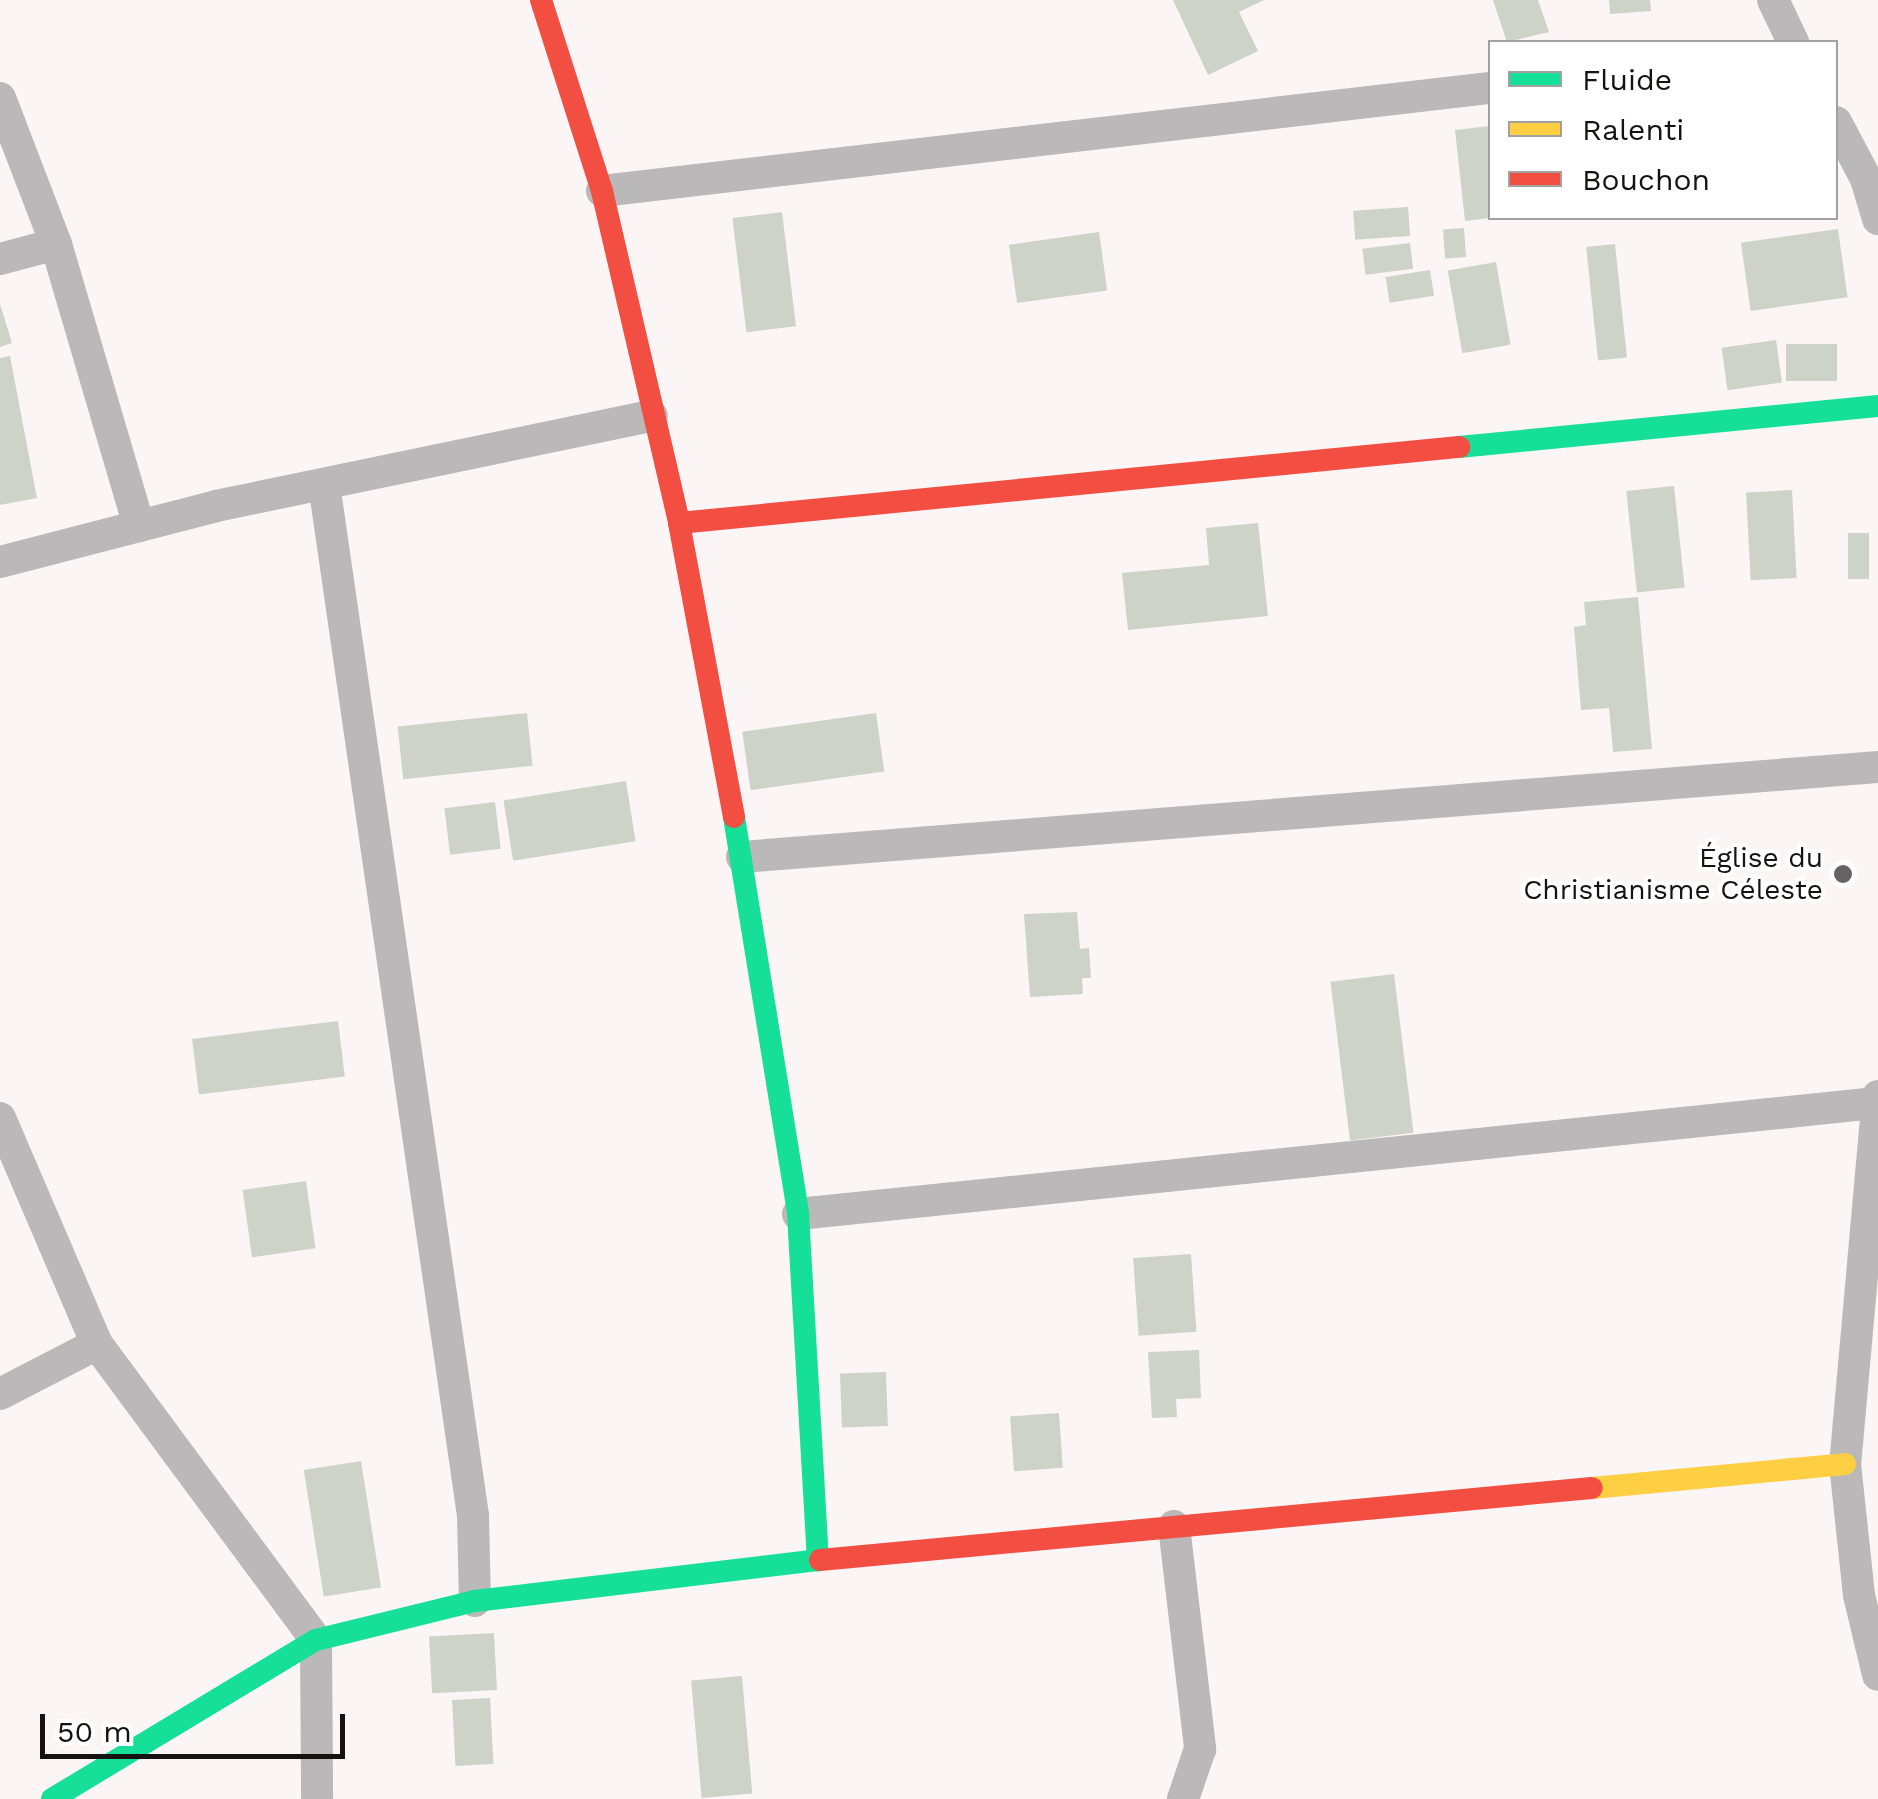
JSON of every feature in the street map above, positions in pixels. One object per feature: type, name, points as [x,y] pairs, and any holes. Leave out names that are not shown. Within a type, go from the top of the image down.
[{"type":"street","points":[[541,0],[602,191],[679,524],[742,857],[798,1214],[818,1560]]},
{"type":"street","points":[[1773,0],[1792,40]]},
{"type":"street","points":[[602,191],[1488,88]]},
{"type":"street","points":[[0,98],[56,244],[139,526]]},
{"type":"street","points":[[1838,125],[1872,176],[1878,218]]},
{"type":"street","points":[[0,259],[56,244]]},
{"type":"street","points":[[679,524],[1878,406]]},
{"type":"street","points":[[0,562],[324,484],[652,416]]},
{"type":"street","points":[[324,484],[472,1516],[475,1601]]},
{"type":"street","points":[[742,857],[1878,767]]},
{"type":"street","points":[[798,1214],[1877,1099],[1845,1464],[1859,1595],[1878,1674]]},
{"type":"street","points":[[0,1118],[97,1344],[316,1640],[316,1799]]},
{"type":"street","points":[[0,1394],[97,1344]]},
{"type":"street","points":[[52,1799],[316,1640],[475,1601],[818,1560],[1845,1464]]},
{"type":"street","points":[[1174,1526],[1200,1749],[1183,1799]]},
{"type":"building","points":[[1173,0],[1264,0],[1239,12],[1258,51],[1208,75]]},
{"type":"building","points":[[1493,0],[1538,0],[1549,32],[1506,40]]},
{"type":"building","points":[[1609,0],[1650,0],[1651,11],[1610,14]]},
{"type":"building","points":[[1488,126],[1488,218],[1465,221],[1455,130]]},
{"type":"building","points":[[1408,207],[1410,236],[1355,240],[1353,211]]},
{"type":"building","points":[[782,212],[796,326],[746,332],[732,218]]},
{"type":"building","points":[[1464,228],[1466,257],[1445,258],[1443,229]]},
{"type":"building","points":[[1838,229],[1848,297],[1751,311],[1741,243]]},
{"type":"building","points":[[1099,232],[1107,290],[1017,303],[1009,245]]},
{"type":"building","points":[[1410,243],[1413,269],[1366,275],[1362,249]]},
{"type":"building","points":[[1615,244],[1627,357],[1598,360],[1586,247]]},
{"type":"building","points":[[1496,262],[1511,345],[1462,353],[1448,271]]},
{"type":"building","points":[[1430,270],[1434,296],[1390,303],[1386,277]]},
{"type":"building","points":[[0,304],[12,343],[0,347]]},
{"type":"building","points":[[1776,340],[1782,383],[1728,390],[1722,348]]},
{"type":"building","points":[[1786,344],[1837,344],[1837,381],[1786,381]]},
{"type":"building","points":[[10,356],[37,498],[0,505],[0,358]]},
{"type":"building","points":[[1674,486],[1685,587],[1637,592],[1626,491]]},
{"type":"building","points":[[1792,490],[1797,578],[1751,580],[1746,492]]},
{"type":"building","points":[[1258,523],[1268,616],[1128,630],[1122,573],[1209,565],[1206,528]]},
{"type":"building","points":[[1848,533],[1869,533],[1869,579],[1848,579]]},
{"type":"building","points":[[1638,597],[1652,749],[1613,752],[1609,708],[1581,710],[1574,627],[1586,625],[1584,602]]},
{"type":"building","points":[[527,713],[533,766],[403,779],[398,727]]},
{"type":"building","points":[[876,713],[884,771],[751,790],[742,732]]},
{"type":"building","points":[[626,781],[636,841],[513,861],[504,800]]},
{"type":"building","points":[[495,802],[501,849],[450,855],[444,808]]},
{"type":"building","points":[[1077,912],[1080,949],[1089,948],[1091,978],[1082,978],[1083,994],[1030,997],[1024,914]]},
{"type":"building","points":[[1394,974],[1413,1133],[1350,1141],[1330,982]]},
{"type":"building","points":[[338,1021],[345,1077],[199,1094],[192,1039]]},
{"type":"building","points":[[306,1181],[315,1248],[252,1257],[243,1190]]},
{"type":"building","points":[[1191,1254],[1196,1332],[1139,1336],[1133,1258]]},
{"type":"building","points":[[1199,1350],[1201,1398],[1176,1399],[1177,1417],[1152,1418],[1148,1352]]},
{"type":"building","points":[[886,1372],[888,1426],[842,1428],[840,1374]]},
{"type":"building","points":[[1059,1413],[1063,1468],[1014,1471],[1010,1416]]},
{"type":"building","points":[[361,1461],[381,1587],[324,1596],[304,1470]]},
{"type":"building","points":[[494,1633],[497,1690],[432,1693],[429,1636]]},
{"type":"building","points":[[742,1676],[752,1794],[701,1798],[691,1680]]},
{"type":"building","points":[[490,1698],[493,1764],[456,1766],[452,1700]]},
{"type":"traffic: fast","points":[[1459,447],[1878,406]]},
{"type":"traffic: fast","points":[[734,817],[798,1214],[818,1560]]},
{"type":"traffic: fast","points":[[52,1799],[316,1640],[475,1601],[820,1560]]},
{"type":"traffic: slow","points":[[1592,1488],[1845,1464]]},
{"type":"traffic: jam","points":[[541,0],[602,191],[679,523],[734,817]]},
{"type":"traffic: jam","points":[[679,523],[1459,447]]},
{"type":"traffic: jam","points":[[820,1560],[1592,1488]]},
{"type":"place","name":"Église du Christianisme Céleste","points":[[1843,874]]}]
